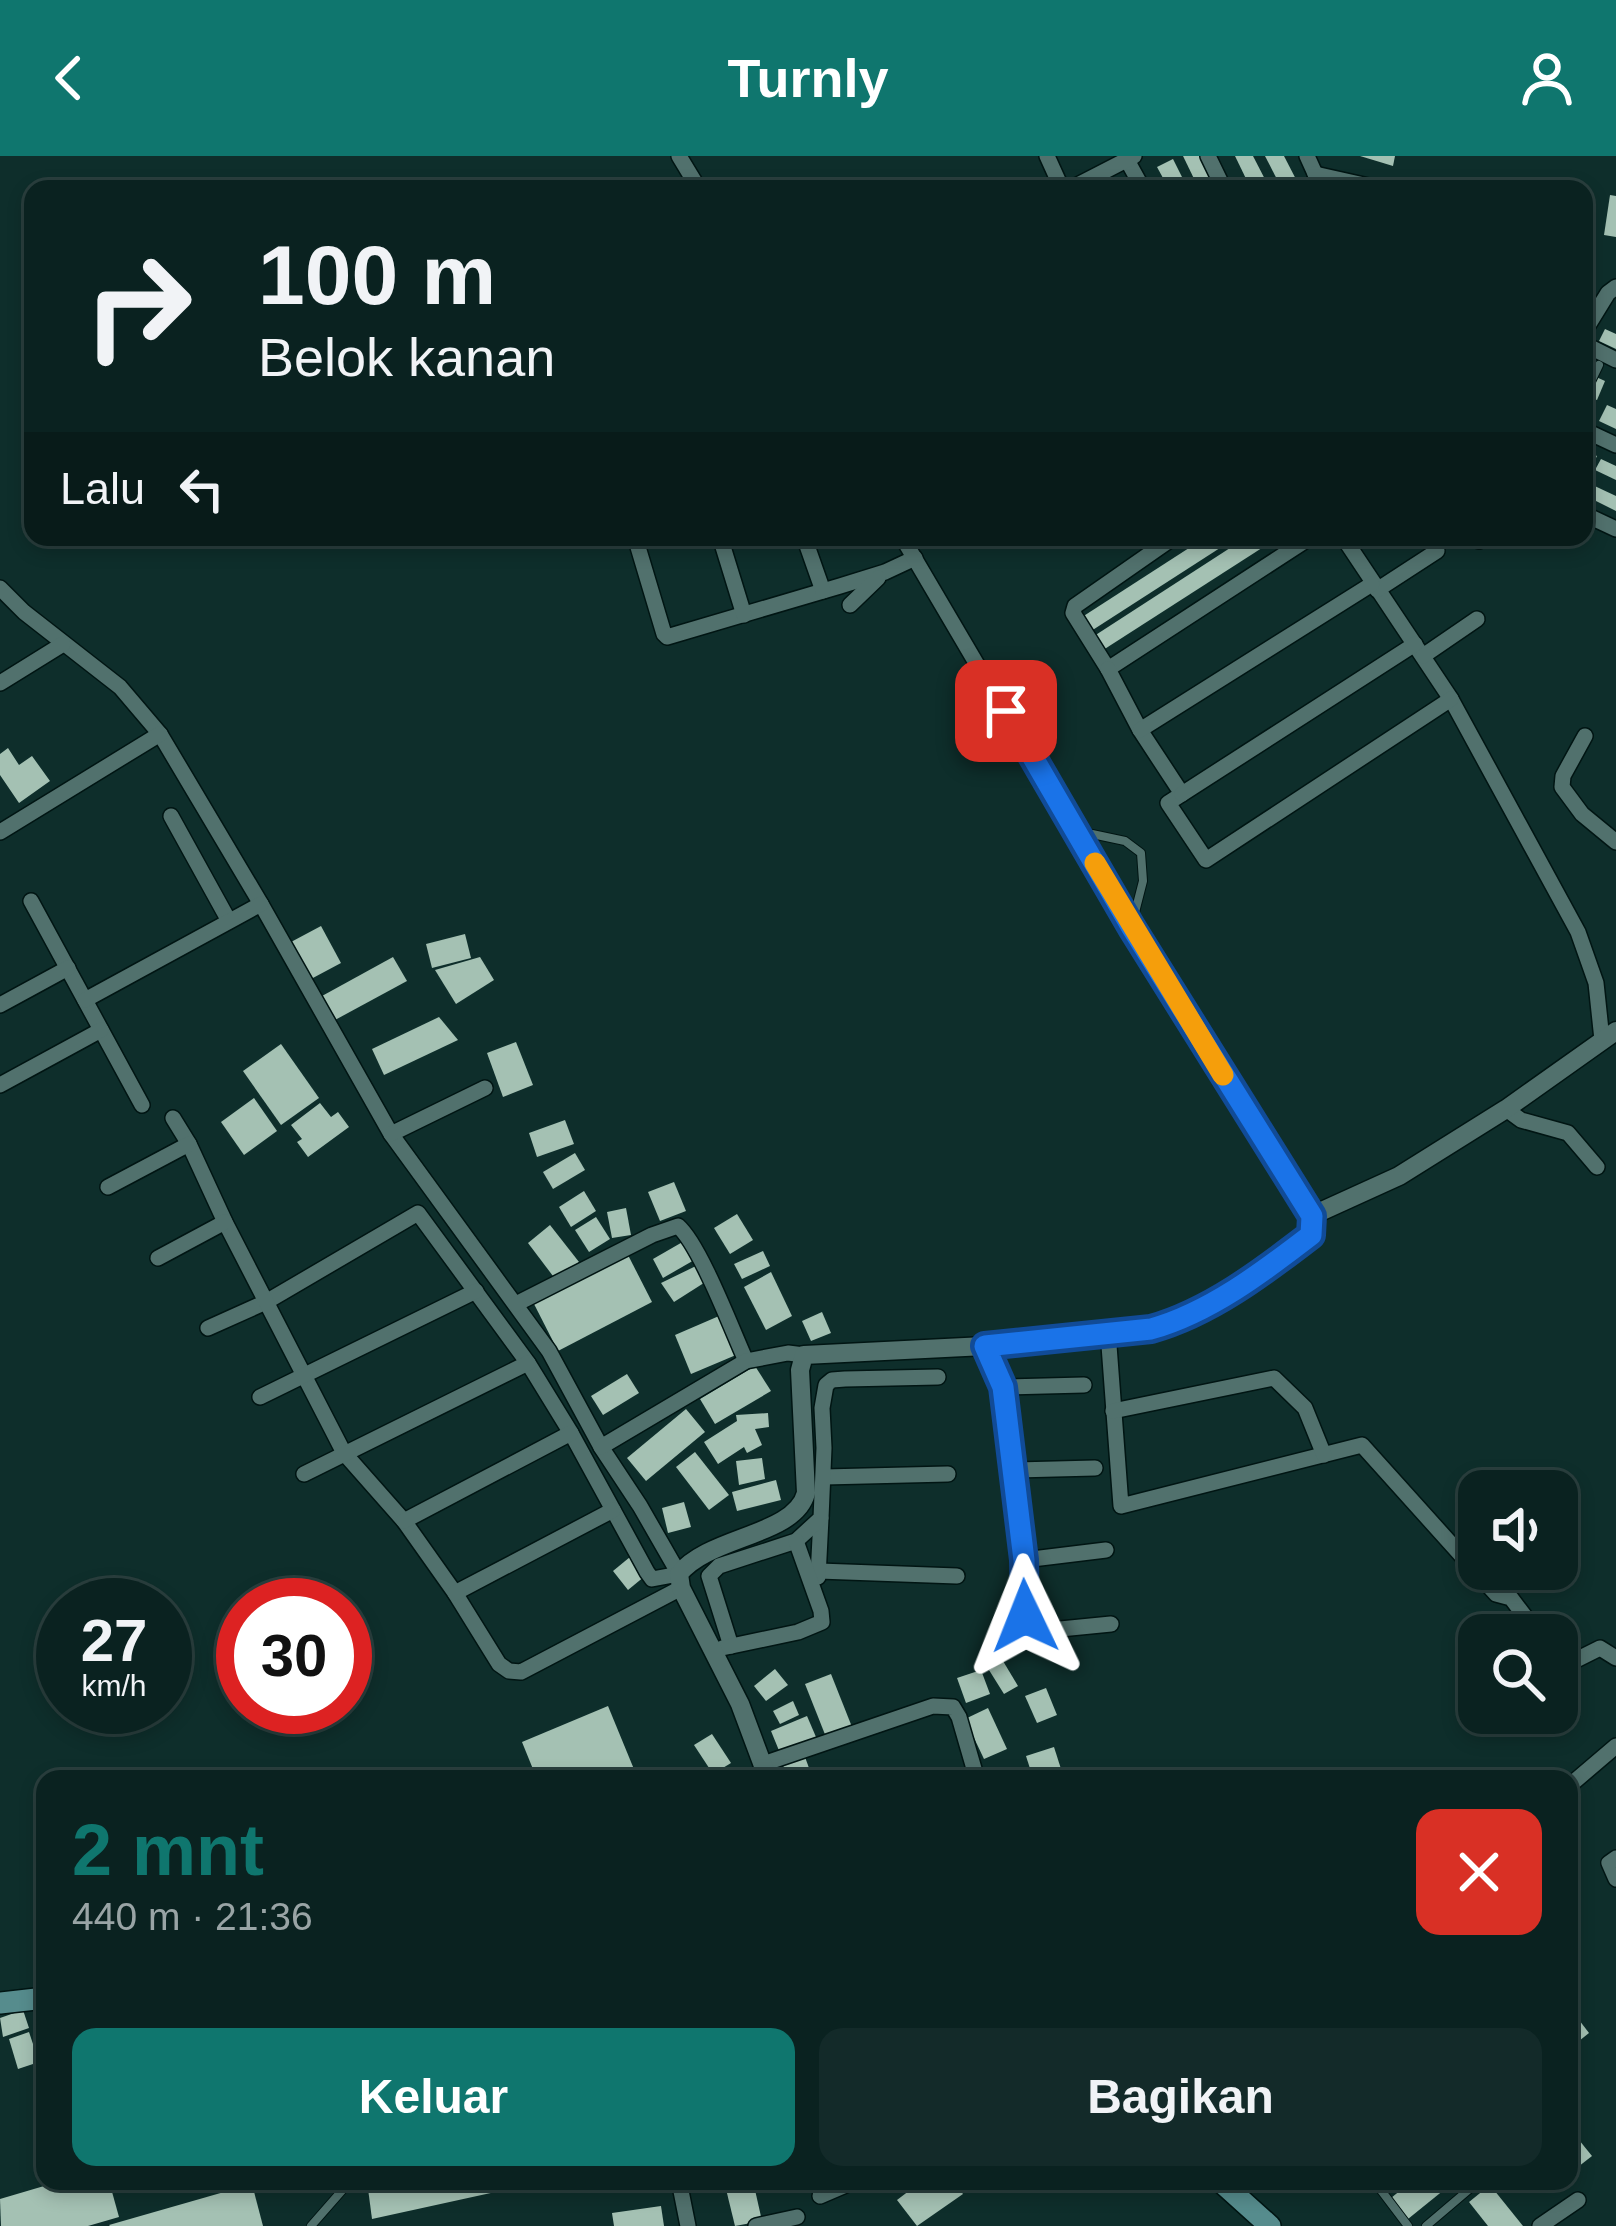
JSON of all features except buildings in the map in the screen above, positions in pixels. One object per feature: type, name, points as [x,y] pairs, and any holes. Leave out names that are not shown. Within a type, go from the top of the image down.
[{"type":"main road","points":[[0,2003],[36,1999]]},
{"type":"main road","points":[[1230,2190],[1270,2226]]},
{"type":"street","points":[[1085,180],[1131,158]]},
{"type":"street","points":[[1593,317],[1616,287]]},
{"type":"street","points":[[638,546],[667,638],[885,572],[915,558]]},
{"type":"street","points":[[723,546],[745,615]]},
{"type":"street","points":[[807,546],[823,591]]},
{"type":"street","points":[[908,546],[1311,1226]]},
{"type":"street","points":[[1161,546],[1075,606],[1073,614],[1182,794]]},
{"type":"street","points":[[1108,669],[1297,546]]},
{"type":"street","points":[[601,1447],[746,1361],[788,1353],[985,1346],[1151,1329],[1176,1322],[1288,1252],[1311,1226],[1506,1109],[1609,1035],[1579,932],[1451,699],[1349,546]]},
{"type":"street","points":[[1140,730],[1437,551]]},
{"type":"street","points":[[850,605],[885,572]]},
{"type":"street","points":[[0,588],[121,687],[160,734],[392,1134],[549,1351],[722,1648]]},
{"type":"street","points":[[1451,699],[1206,860],[1168,803],[1478,619]]},
{"type":"street","points":[[0,683],[63,644]]},
{"type":"street","points":[[0,832],[160,734]]},
{"type":"street","points":[[1585,736],[1563,776],[1562,788],[1582,814],[1616,842]]},
{"type":"street","points":[[171,816],[229,921]]},
{"type":"street","points":[[31,901],[142,1106]]},
{"type":"street","points":[[85,1000],[261,904]]},
{"type":"street","points":[[0,1006],[68,968]]},
{"type":"street","points":[[0,1085],[101,1030]]},
{"type":"street","points":[[392,1134],[485,1088]]},
{"type":"street","points":[[1506,1109],[1520,1120],[1568,1133],[1597,1167]]},
{"type":"street","points":[[173,1118],[344,1453],[404,1521],[499,1664],[509,1671],[521,1672],[680,1581],[687,1563],[706,1551],[789,1518],[803,1504],[800,1370],[804,1355]]},
{"type":"street","points":[[108,1187],[189,1144]]},
{"type":"street","points":[[208,1328],[266,1302],[418,1213],[528,1364],[652,1579],[680,1581]]},
{"type":"street","points":[[158,1258],[225,1222]]},
{"type":"street","points":[[517,1304],[678,1226],[697,1253],[746,1361]]},
{"type":"street","points":[[260,1397],[476,1291]]},
{"type":"street","points":[[1108,1332],[1121,1506],[1362,1445],[1496,1594],[1511,1598],[1523,1614]]},
{"type":"street","points":[[985,1346],[1003,1387],[1024,1560],[1025,1616],[1030,1628],[1111,1624]]},
{"type":"street","points":[[304,1474],[528,1364]]},
{"type":"street","points":[[815,1592],[826,1385],[832,1380],[938,1377]]},
{"type":"street","points":[[1112,1411],[1274,1378],[1305,1408],[1324,1454]]},
{"type":"street","points":[[1003,1387],[1084,1385]]},
{"type":"street","points":[[404,1521],[571,1433]]},
{"type":"street","points":[[1013,1470],[1095,1468]]},
{"type":"street","points":[[824,1477],[948,1474]]},
{"type":"street","points":[[455,1593],[614,1510]]},
{"type":"street","points":[[765,1770],[722,1648],[709,1576],[719,1566],[796,1541],[821,1518]]},
{"type":"street","points":[[722,1648],[820,1624],[821,1610],[796,1541]]},
{"type":"street","points":[[1024,1560],[1106,1550]]},
{"type":"street","points":[[819,1571],[957,1576]]},
{"type":"street","points":[[1578,1659],[1600,1648],[1616,1658]]},
{"type":"street","points":[[771,1770],[944,1705],[953,1707],[959,1717],[974,1770]]},
{"type":"street","points":[[1578,1778],[1616,1746]]},
{"type":"street","points":[[1616,1858],[1610,1863],[1616,1879]]},
{"type":"street","points":[[681,2190],[688,2226]]},
{"type":"street","points":[[820,2196],[834,2190]]},
{"type":"street","points":[[1540,2226],[1578,2200]]},
{"type":"street","points":[[756,2226],[797,2217]]},
{"type":"lane","points":[[1076,830],[1125,841],[1141,853],[1143,880],[1132,928]]},
{"type":"lane","points":[[311,2226],[342,2190]]},
{"type":"lane","points":[[1381,2190],[1408,2226]]},
{"type":"lane","points":[[1426,2226],[1468,2190]]},
{"type":"slow traffic","points":[[1095,863],[1223,1075]]},
{"type":"route","points":[[1006,711],[1132,928],[1312,1216],[1311,1235],[1176,1322],[1151,1329],[985,1346],[1003,1387],[1024,1560],[1025,1616]]}]
